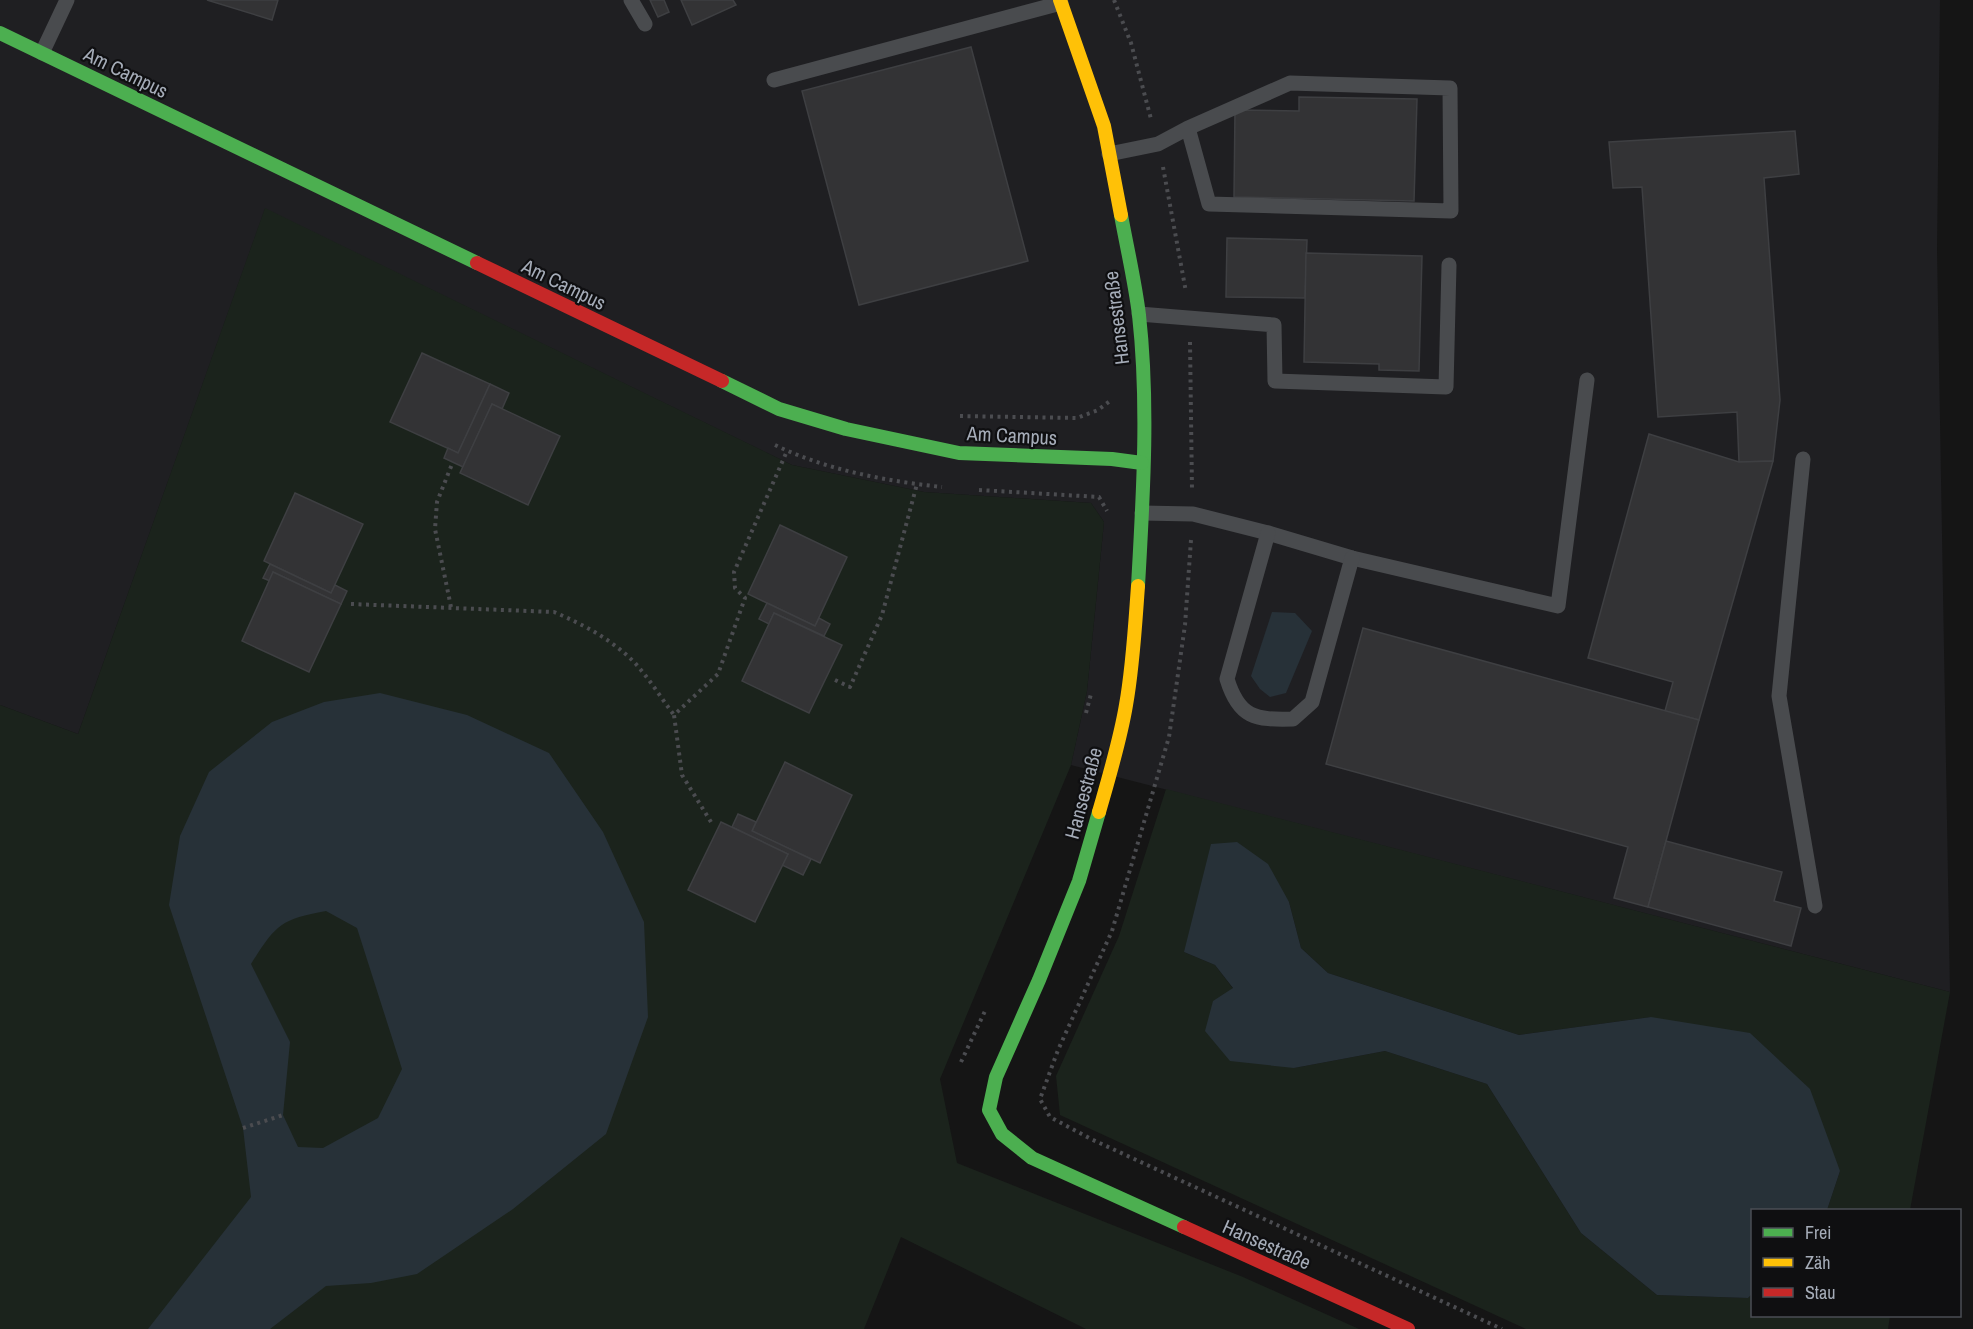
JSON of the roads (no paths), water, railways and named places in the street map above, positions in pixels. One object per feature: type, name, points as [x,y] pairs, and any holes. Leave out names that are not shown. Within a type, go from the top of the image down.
[{"type":"street","name":"Hansestraße","points":[[1061,1],[1104,126],[1139,314],[1144,400],[1142,513],[1134,641],[1126,705],[1110,775],[1078,881],[1039,980],[996,1077],[989,1110],[1002,1134],[1032,1158],[1408,1329]]},
{"type":"street","name":"Am Campus","points":[[0,33],[779,409],[846,429],[959,453],[1112,459],[1142,463]]},
{"type":"lane","points":[[42,53],[66,0]]},
{"type":"lane","points":[[631,0],[645,24]]},
{"type":"lane","points":[[774,80],[1061,1]]},
{"type":"lane","points":[[1109,154],[1158,144],[1188,128],[1290,84],[1450,88],[1451,211],[1209,204],[1188,128]]},
{"type":"lane","points":[[1139,314],[1274,325],[1275,381],[1446,387],[1449,265]]},
{"type":"lane","points":[[1142,513],[1192,514],[1268,533],[1352,558],[1558,606],[1587,380]]},
{"type":"lane","points":[[1803,459],[1779,696],[1815,906]]},
{"type":"lane","points":[[1268,533],[1227,679],[1232,697],[1243,711],[1268,720],[1293,719],[1312,702],[1352,558]]}]
